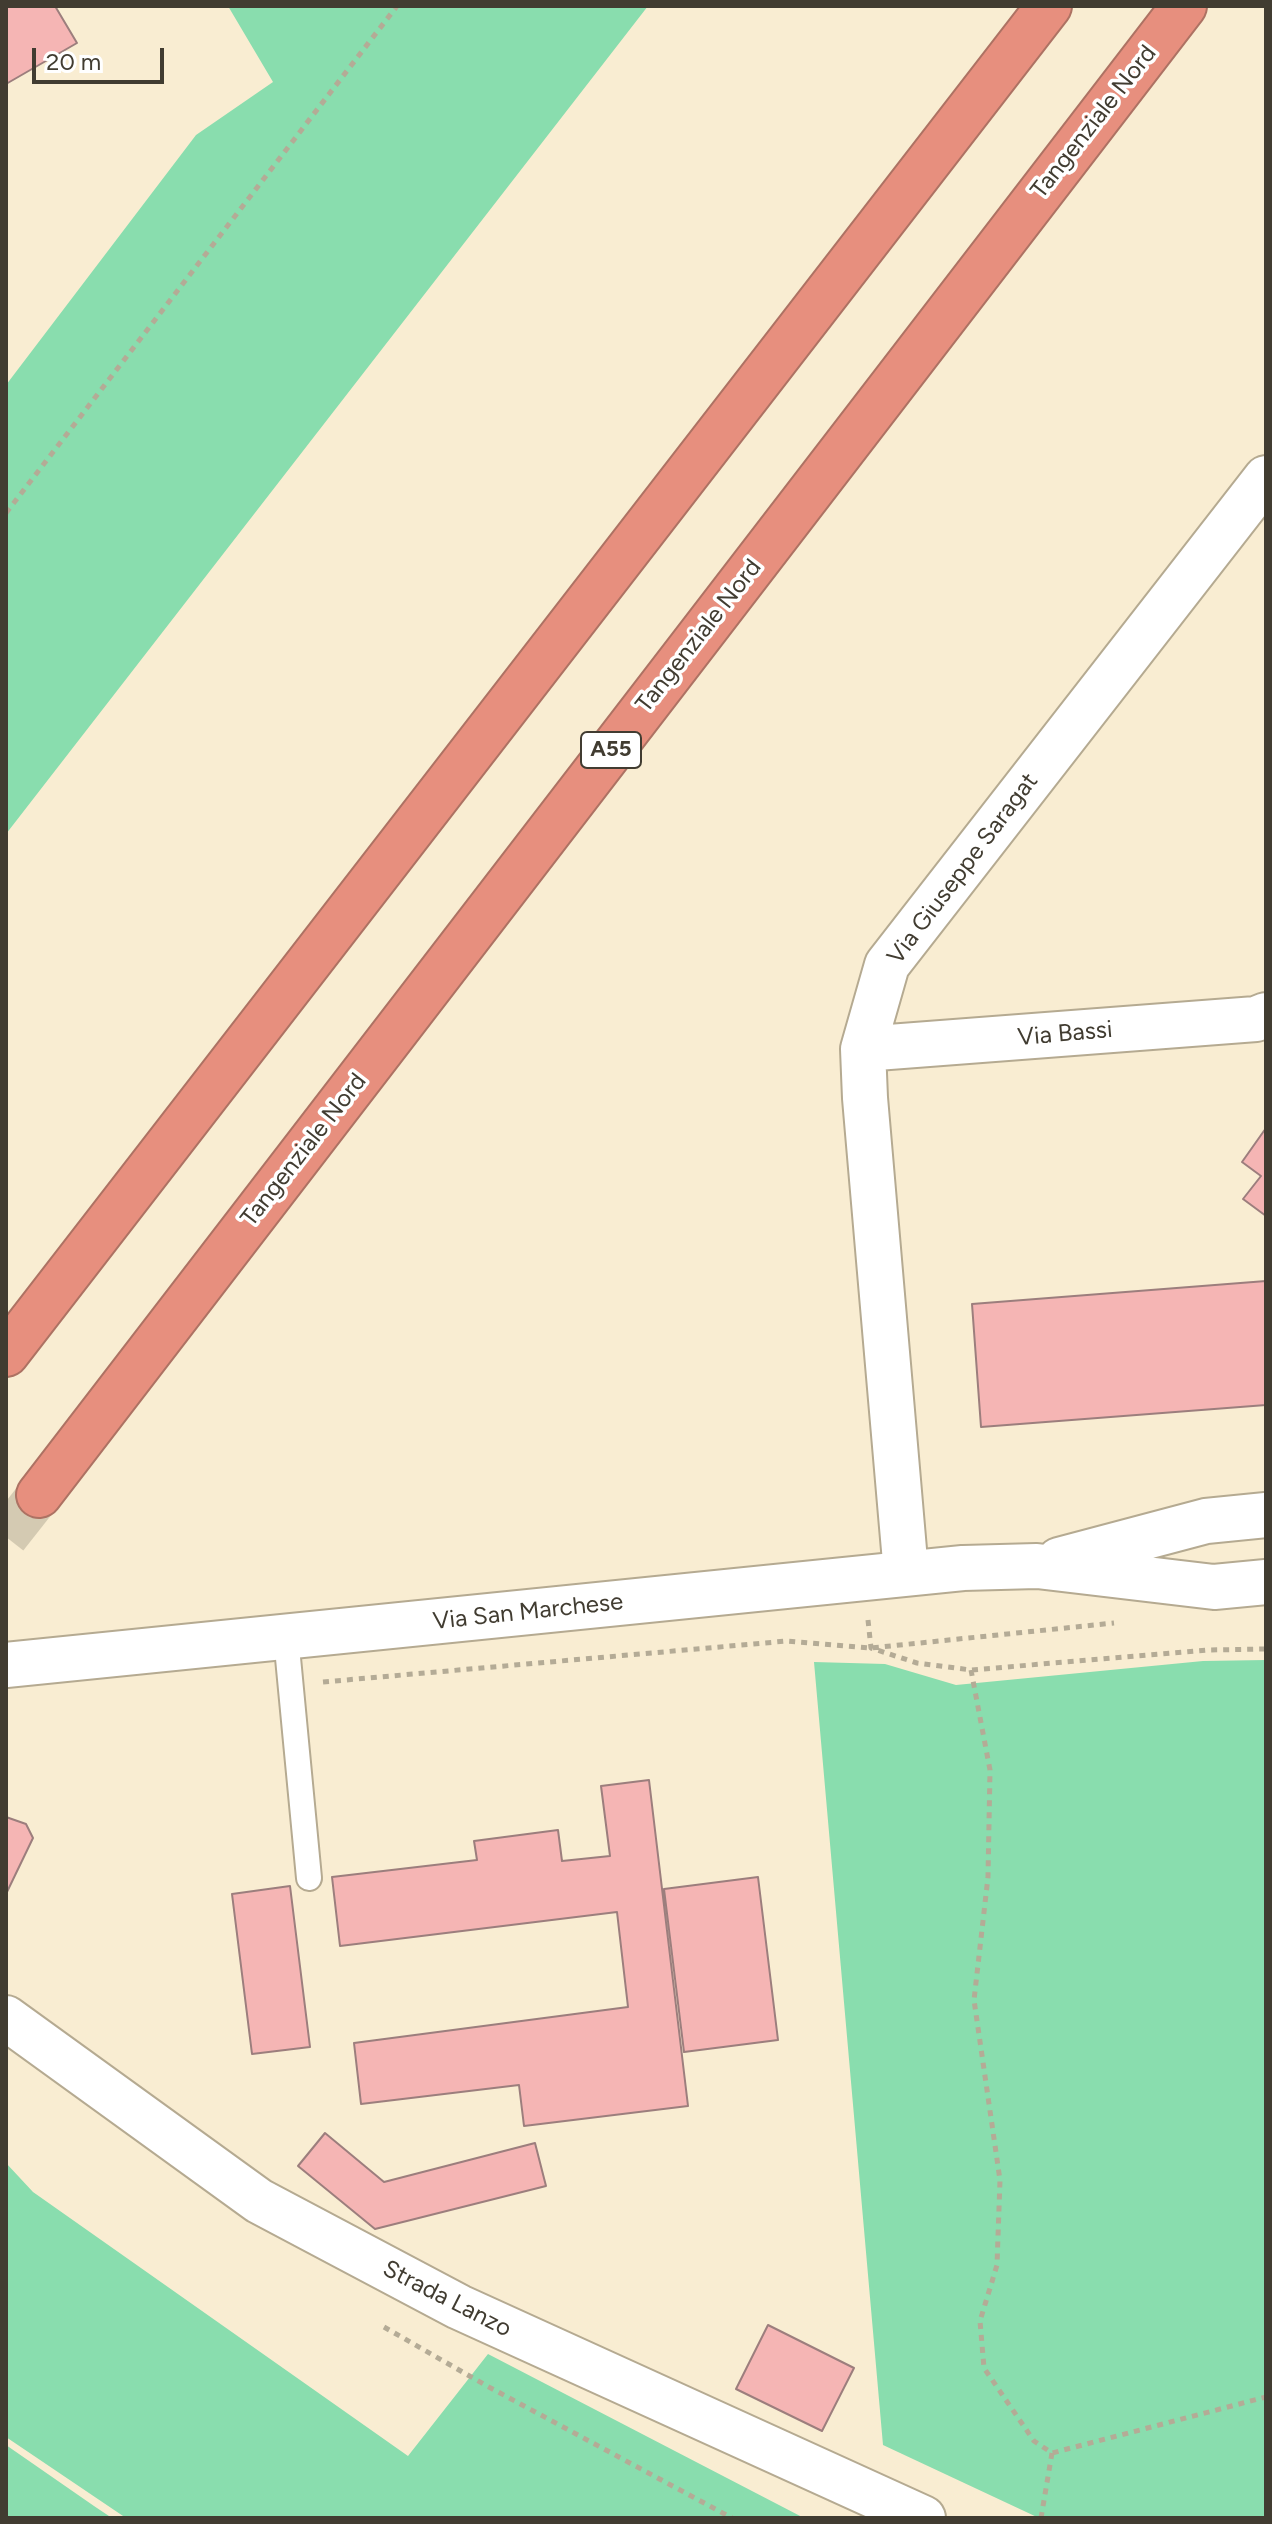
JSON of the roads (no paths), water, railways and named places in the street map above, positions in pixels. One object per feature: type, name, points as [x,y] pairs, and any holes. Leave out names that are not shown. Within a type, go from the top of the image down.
[{"type":"highway","points":[[6,1354],[1049,6]]},
{"type":"highway","name":"Tangenziale Nord","points":[[39,1495],[1184,6]]},
{"type":"street","name":"Via Giuseppe Saragat","points":[[906,1573],[863,1049],[887,965],[1266,478]]},
{"type":"street","name":"Via Bassi","points":[[863,1049],[1241,1020],[1266,1015]]},
{"type":"street","name":"Via San Marchese","points":[[1037,1566],[1206,1521],[1266,1515]]},
{"type":"street","name":"Via San Marchese","points":[[11,1668],[906,1573],[1037,1566],[1214,1587],[1266,1582]]},
{"type":"street","name":"Strada Lanzo","points":[[6,2018],[259,2201],[459,2307],[923,2518]]},
{"type":"lane","points":[[286,1637],[309,1878]]},
{"type":"tunnel","points":[[6,1537],[39,1495]]}]
